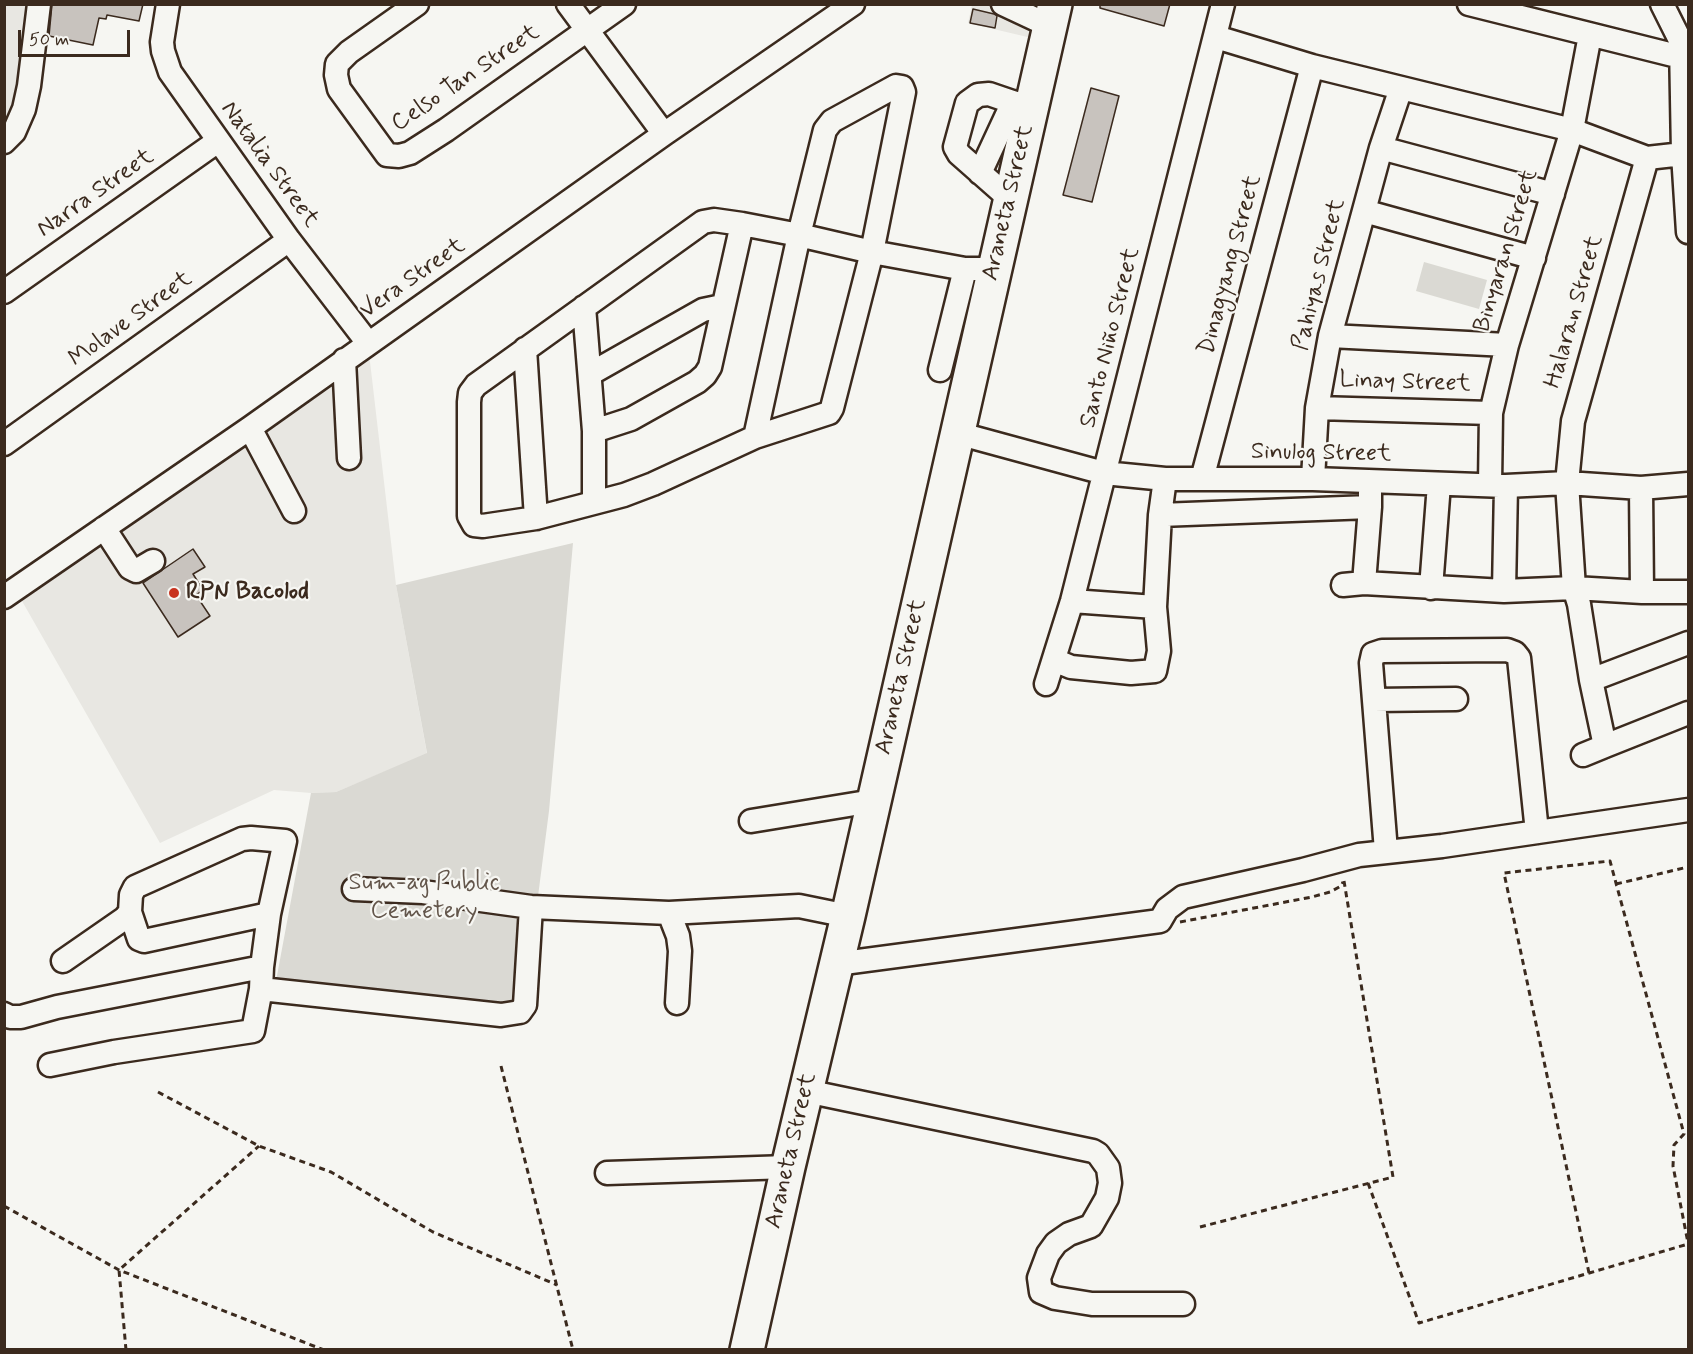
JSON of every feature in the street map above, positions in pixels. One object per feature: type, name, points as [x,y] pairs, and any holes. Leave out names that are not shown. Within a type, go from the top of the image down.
[{"type":"highway","name":"Araneta Street","points":[[747,1350],[957,433],[980,269],[1010,199],[1021,105],[1052,15]]},
{"type":"street","points":[[4,142],[14,132],[24,109],[39,4]]},
{"type":"street","name":"Natalia Street","points":[[168,4],[162,42],[170,72],[289,240],[368,343]]},
{"type":"street","name":"Celso Tan Street","points":[[417,4],[337,64],[336,75],[339,89],[387,155],[399,156],[410,153],[624,4]]},
{"type":"street","points":[[568,4],[664,134]]},
{"type":"street","name":"Vera Street","points":[[4,597],[250,428],[664,134],[853,4]]},
{"type":"street","points":[[1003,4],[1052,15]]},
{"type":"street","name":"Santo Niño Street","points":[[1046,684],[1072,601],[1223,4]]},
{"type":"street","points":[[1468,4],[1590,35],[1684,46]]},
{"type":"street","points":[[1662,4],[1684,46],[1683,154],[1689,232]]},
{"type":"street","name":"Binyaran Street","points":[[1504,591],[1491,413],[1507,345],[1572,130],[1590,35]]},
{"type":"street","points":[[1216,37],[1312,66],[1572,130],[1647,158],[1683,154]]},
{"type":"street","name":"Dinagyang Street","points":[[1202,479],[1312,66]]},
{"type":"street","points":[[755,436],[799,235],[825,129],[828,124],[896,86],[902,87],[904,92],[872,252],[832,408],[824,415],[755,436],[653,484],[624,495],[536,518],[483,526],[474,525],[469,516],[469,402],[470,393],[476,385],[703,222],[714,220],[742,224],[799,235],[872,252],[980,269],[940,370]]},
{"type":"street","name":"Pahiyas Street","points":[[1313,478],[1317,408],[1330,336],[1381,148],[1401,88]]},
{"type":"street","points":[[980,173],[1021,105],[989,94],[978,95],[967,103],[955,147],[959,154],[980,173],[1010,199]]},
{"type":"street","name":"Narra Street","points":[[4,292],[218,141]]},
{"type":"street","points":[[1381,148],[1553,194]]},
{"type":"street","name":"Halaran Street","points":[[1605,746],[1591,680],[1579,604],[1574,588],[1568,483],[1572,428],[1580,393],[1647,158]]},
{"type":"street","points":[[1364,211],[1534,258]]},
{"type":"street","points":[[594,431],[631,419],[697,382],[705,375],[710,367],[742,224]]},
{"type":"street","name":"Molave Street","points":[[4,444],[289,240]]},
{"type":"street","points":[[590,374],[695,314],[722,306]]},
{"type":"street","points":[[584,307],[594,431],[594,502]]},
{"type":"street","points":[[1330,336],[1507,345]]},
{"type":"street","points":[[525,349],[536,518]]},
{"type":"street","points":[[344,360],[349,458]]},
{"type":"street","name":"Linay Street","points":[[1317,408],[1491,413]]},
{"type":"street","points":[[250,428],[294,512]]},
{"type":"street","name":"Sinulog Street","points":[[957,433],[1104,473],[1164,479],[1313,478],[1498,486],[1568,483],[1641,488],[1689,484]]},
{"type":"street","points":[[1054,660],[1071,667],[1131,672],[1155,671],[1159,651],[1155,607],[1164,479]]},
{"type":"street","points":[[1369,482],[1370,507],[1354,584],[1504,591],[1574,588],[1689,592]]},
{"type":"street","points":[[1431,588],[1439,484]]},
{"type":"street","points":[[1641,488],[1642,592]]},
{"type":"street","points":[[1160,516],[1370,507]]},
{"type":"street","points":[[104,528],[130,568],[136,571],[153,561]]},
{"type":"street","points":[[1072,601],[1155,607]]},
{"type":"street","points":[[1591,680],[1689,643]]},
{"type":"street","points":[[1386,851],[1371,663],[1373,654],[1382,651],[1507,650],[1515,653],[1519,658],[1537,832]]},
{"type":"street","points":[[1374,700],[1456,699]]},
{"type":"street","points":[[1583,755],[1689,713]]},
{"type":"street","points":[[751,821],[873,801]]},
{"type":"street","points":[[836,964],[1160,921],[1167,909],[1183,897],[1343,871],[1359,855],[1442,846],[1689,810]]},
{"type":"street","points":[[50,1065],[114,1052],[253,1031],[269,914],[285,842],[251,838],[233,843],[135,887],[131,895],[130,912],[138,939],[144,941],[269,914]]},
{"type":"street","points":[[354,889],[423,892],[531,907],[669,912],[799,906],[848,916]]},
{"type":"street","points":[[4,1014],[10,1017],[21,1017],[57,1007],[261,978],[501,1015],[520,1012],[525,1005],[531,907]]},
{"type":"street","points":[[63,961],[125,918],[130,912]]},
{"type":"street","points":[[669,912],[678,936],[680,951],[677,1003]]},
{"type":"street","points":[[806,1091],[1098,1154],[1108,1168],[1110,1183],[1107,1198],[1090,1226],[1069,1234],[1048,1254],[1039,1278],[1041,1292],[1055,1298],[1092,1304],[1183,1304]]},
{"type":"street","points":[[607,1173],[788,1167]]},
{"type":"path","points":[[1368,1184],[1419,1323],[1689,1244],[1673,1166],[1674,1145],[1686,1134],[1610,861],[1504,873],[1589,1273]]},
{"type":"path","points":[[1616,884],[1689,867]]},
{"type":"path","points":[[1160,921],[1185,922],[1292,902],[1330,892],[1341,886],[1343,871]]},
{"type":"path","points":[[1200,1227],[1393,1177],[1343,871]]},
{"type":"path","points":[[501,1066],[573,1350]]},
{"type":"path","points":[[158,1092],[259,1146],[331,1172],[433,1232],[556,1285]]},
{"type":"path","points":[[119,1270],[259,1146]]},
{"type":"path","points":[[4,1206],[119,1270],[324,1350]]},
{"type":"path","points":[[119,1270],[126,1350]]},
{"type":"shaded area","points":[[5,5],[28,5],[10,125],[5,130]]},
{"type":"shaded area","points":[[972,5],[1043,5],[1036,39],[968,23]]},
{"type":"shaded area","points":[[369,353],[396,585],[427,754],[336,792],[311,793],[274,790],[160,843],[18,594]]},
{"type":"green space","points":[[1424,262],[1487,280],[1479,309],[1416,291]]},
{"type":"green space","name":"Sum-ag Public Cemetery","points":[[573,543],[549,811],[524,1005],[276,981],[311,793],[336,792],[427,753],[396,585]]},
{"type":"building","points":[[52,4],[143,4],[139,21],[107,15],[106,19],[99,18],[93,45],[49,36]]},
{"type":"building","points":[[1100,4],[1170,4],[1164,26],[1100,8]]},
{"type":"building","points":[[973,9],[997,16],[995,28],[970,23]]},
{"type":"building","points":[[1091,88],[1119,96],[1092,202],[1063,195]]},
{"type":"building","name":"RPN Bacolod","points":[[193,549],[205,567],[193,574],[203,590],[196,595],[210,616],[178,637],[143,583]]},
{"type":"place","name":"RPN Bacolod","points":[[174,593]]}]
